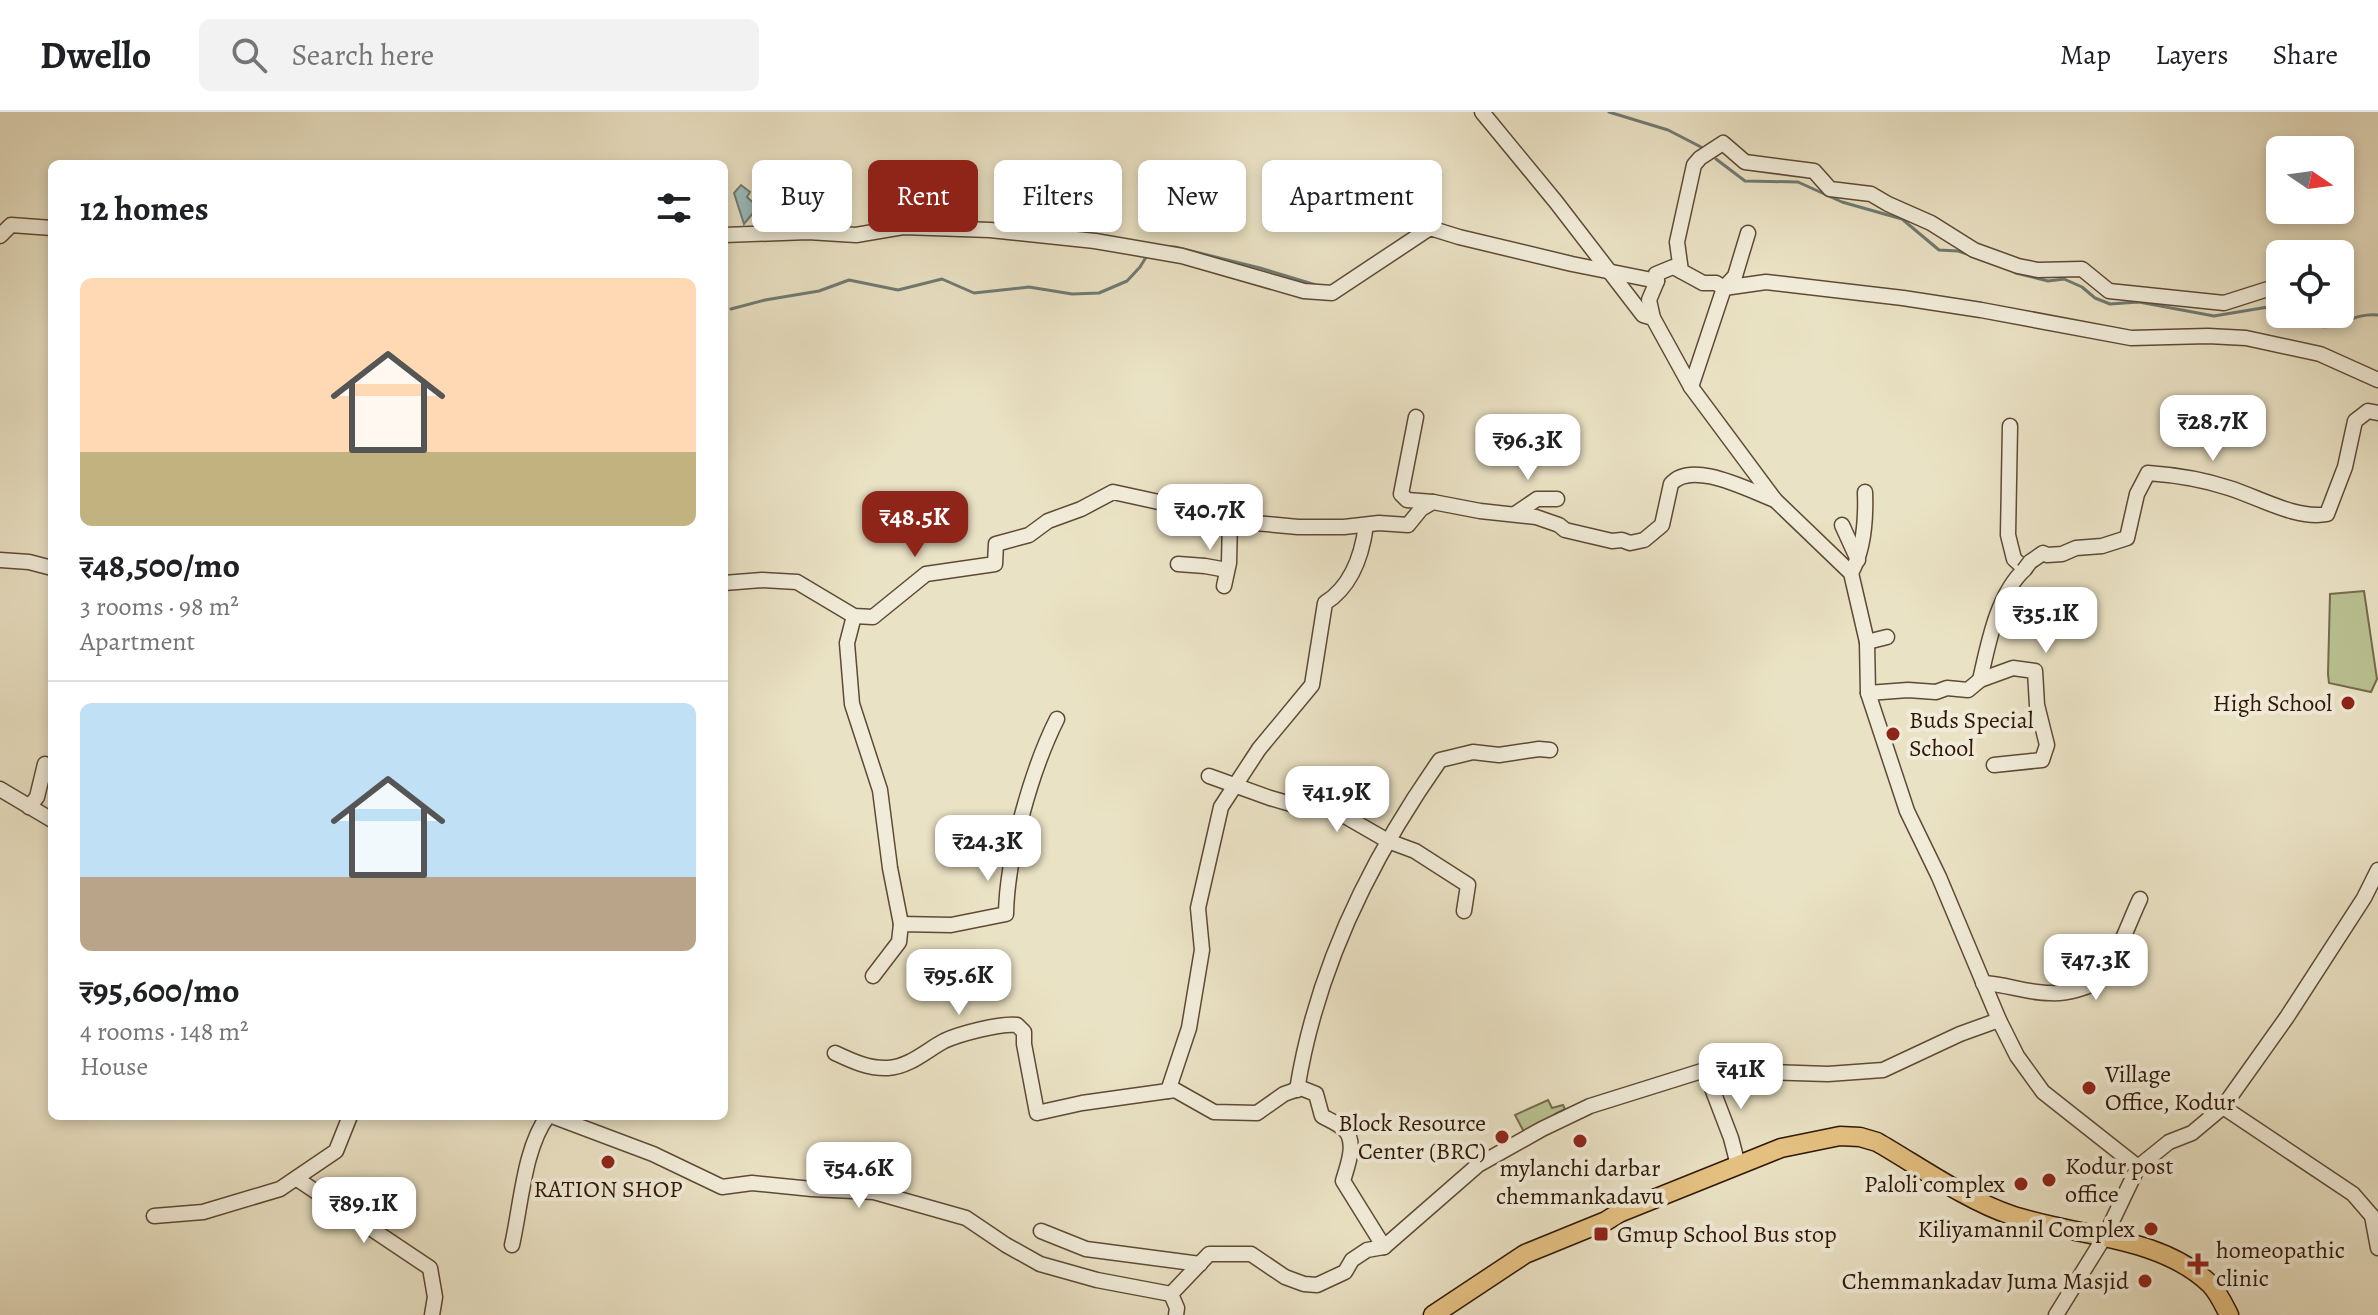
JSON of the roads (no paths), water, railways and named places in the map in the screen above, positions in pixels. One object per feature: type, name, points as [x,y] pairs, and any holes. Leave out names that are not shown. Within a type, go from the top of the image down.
[{"type":"main road","points":[[1433,1315],[1525,1254],[1781,1148],[1840,1136],[1877,1142],[2009,1215],[2105,1236],[2167,1256],[2212,1285],[2229,1315]]},
{"type":"street","points":[[1482,112],[1643,315],[1653,318]]},
{"type":"street","points":[[1681,271],[1677,242],[1694,165],[1723,143],[1745,162],[1814,171],[1830,189],[1871,194],[1931,223],[1974,250],[2018,266],[2038,270],[2082,269],[2109,291],[2224,303],[2266,290]]},
{"type":"street","points":[[0,236],[11,225],[48,228]]},
{"type":"street","points":[[728,235],[808,232],[856,235],[903,227],[990,230],[1095,241],[1182,256],[1304,291],[1332,293],[1430,228],[1610,273],[1657,281]]},
{"type":"street","points":[[1691,387],[1724,288],[1735,276],[1748,233]]},
{"type":"street","points":[[1855,566],[1775,500],[1691,387],[1653,318],[1649,300],[1657,281],[1656,274],[1673,267],[1703,283],[1716,283],[1724,288],[1766,282],[1903,298],[2131,338],[2246,338],[2320,354],[2378,380]]},
{"type":"street","points":[[1980,680],[1991,633],[2015,578],[2043,553],[2062,554],[2076,548],[2102,546],[2127,538],[2137,494],[2148,473],[2195,478],[2314,517],[2327,514],[2345,467],[2355,421],[2368,411],[2378,413]]},
{"type":"street","points":[[1416,417],[1401,494],[1407,500],[1536,517],[1565,530],[1630,543],[1644,540],[1662,525],[1671,484],[1674,479],[1692,473],[1775,500]]},
{"type":"street","points":[[2010,426],[2008,535],[2014,559],[2026,567]]},
{"type":"street","points":[[728,583],[797,582],[854,616],[873,617],[926,574],[995,564],[996,544],[1029,535],[1048,521],[1081,509],[1113,492],[1230,519],[1298,527],[1379,523],[1408,525],[1421,509],[1433,502]]},
{"type":"street","points":[[1855,566],[1866,507],[1865,492]]},
{"type":"street","points":[[1515,514],[1537,499],[1557,499]]},
{"type":"street","points":[[1224,586],[1230,519]]},
{"type":"street","points":[[1168,1091],[1192,1012],[1202,950],[1198,908],[1221,807],[1259,749],[1312,685],[1325,603],[1338,595],[1352,577],[1366,525]]},
{"type":"street","points":[[1842,525],[1855,566],[1867,642],[1868,693],[1907,811],[1939,877],[1999,1020],[2017,1056],[2043,1092],[2138,1167]]},
{"type":"street","points":[[0,560],[48,567]]},
{"type":"street","points":[[1178,564],[1227,570]]},
{"type":"street","points":[[854,616],[847,643],[852,704],[880,790],[901,924],[899,942],[873,976]]},
{"type":"street","points":[[1867,642],[1887,637]]},
{"type":"street","points":[[1868,693],[1908,690],[1936,692],[1947,688],[1968,690],[1980,680],[2013,668],[2035,671],[2037,705],[2047,745],[2042,760],[1994,765]]},
{"type":"street","points":[[901,924],[951,925],[1006,914],[1007,884],[1019,830],[1046,740],[1057,719]]},
{"type":"street","points":[[1297,1090],[1303,1046],[1330,963],[1375,864],[1440,760],[1473,752],[1499,755],[1550,750]]},
{"type":"street","points":[[29,807],[37,797],[45,764]]},
{"type":"street","points":[[1209,776],[1308,809],[1329,807],[1388,841],[1415,851],[1468,885],[1464,911]]},
{"type":"street","points":[[0,789],[48,818]]},
{"type":"street","points":[[2056,1315],[2105,1236],[2138,1167],[2169,1142],[2192,1133],[2223,1107],[2287,1017],[2364,898],[2378,870]]},
{"type":"street","points":[[1983,983],[2000,983],[2051,994],[2092,984],[2108,967],[2140,899]]},
{"type":"street","points":[[1171,1294],[1209,1254],[1251,1254],[1285,1277],[1317,1285],[1345,1272],[1352,1260],[1367,1250],[1384,1247],[1478,1165],[1590,1106],[1705,1070],[1828,1074],[1883,1070],[1960,1034],[1999,1020]]},
{"type":"street","points":[[835,1053],[860,1064],[890,1068],[919,1057],[947,1040],[999,1024],[1017,1025],[1024,1032],[1037,1113],[1082,1103],[1175,1090],[1214,1112],[1257,1113],[1284,1094],[1301,1088],[1316,1094],[1322,1116],[1344,1129],[1348,1135],[1351,1156],[1343,1181],[1384,1247]]},
{"type":"street","points":[[1705,1070],[1738,1165]]},
{"type":"street","points":[[2223,1107],[2353,1194],[2375,1214],[2378,1248]]},
{"type":"street","points":[[154,1216],[203,1212],[280,1189],[336,1151],[348,1120]]},
{"type":"street","points":[[512,1245],[528,1163],[539,1127],[546,1120]]},
{"type":"street","points":[[561,1120],[653,1154],[722,1187],[752,1183],[874,1192],[966,1218],[1040,1264],[1097,1280],[1171,1294]]},
{"type":"street","points":[[297,1179],[430,1268],[435,1297],[432,1315]]},
{"type":"street","points":[[1041,1231],[1086,1249],[1200,1264]]},
{"type":"street","points":[[1171,1294],[1177,1308],[1176,1315]]},
{"type":"water","points":[[741,185],[750,192],[747,197],[752,202],[752,214],[744,224],[734,193]]},
{"type":"waterway","points":[[1609,112],[1668,130],[1701,147]]},
{"type":"waterway","points":[[1716,159],[1745,181],[1798,182],[1842,202],[1902,219],[1939,250],[1970,255]]},
{"type":"waterway","points":[[1165,247],[1260,268],[1316,285]]},
{"type":"waterway","points":[[731,309],[819,291],[849,280],[898,290],[942,279],[974,293],[1029,287],[1072,294],[1099,293],[1127,281],[1148,254]]},
{"type":"waterway","points":[[2011,270],[2048,281],[2064,279],[2110,304],[2139,302],[2214,316],[2266,307]]},
{"type":"waterway","points":[[2354,318],[2378,315]]},
{"type":"place","name":"High School","points":[[2348,703]]},
{"type":"place","name":"Buds Special School","points":[[1893,734]]},
{"type":"place","name":"Village Office, Kodur","points":[[2089,1088]]},
{"type":"place","name":"Block Resource Center (BRC)","points":[[1502,1137]]},
{"type":"place","name":"mylanchi darbar chemmankadavu","points":[[1580,1141]]},
{"type":"place","name":"RATION SHOP","points":[[608,1162]]},
{"type":"place","name":"Kodur post office","points":[[2049,1180]]},
{"type":"place","name":"Paloli complex","points":[[2021,1184]]},
{"type":"place","name":"Kiliyamannil Complex","points":[[2151,1229]]},
{"type":"place","name":"Gmup School Bus stop","points":[[1601,1234]]},
{"type":"place","name":"homeopathic clinic","points":[[2198,1264]]},
{"type":"place","name":"Chemmankadav Juma Masjid","points":[[2145,1281]]}]
